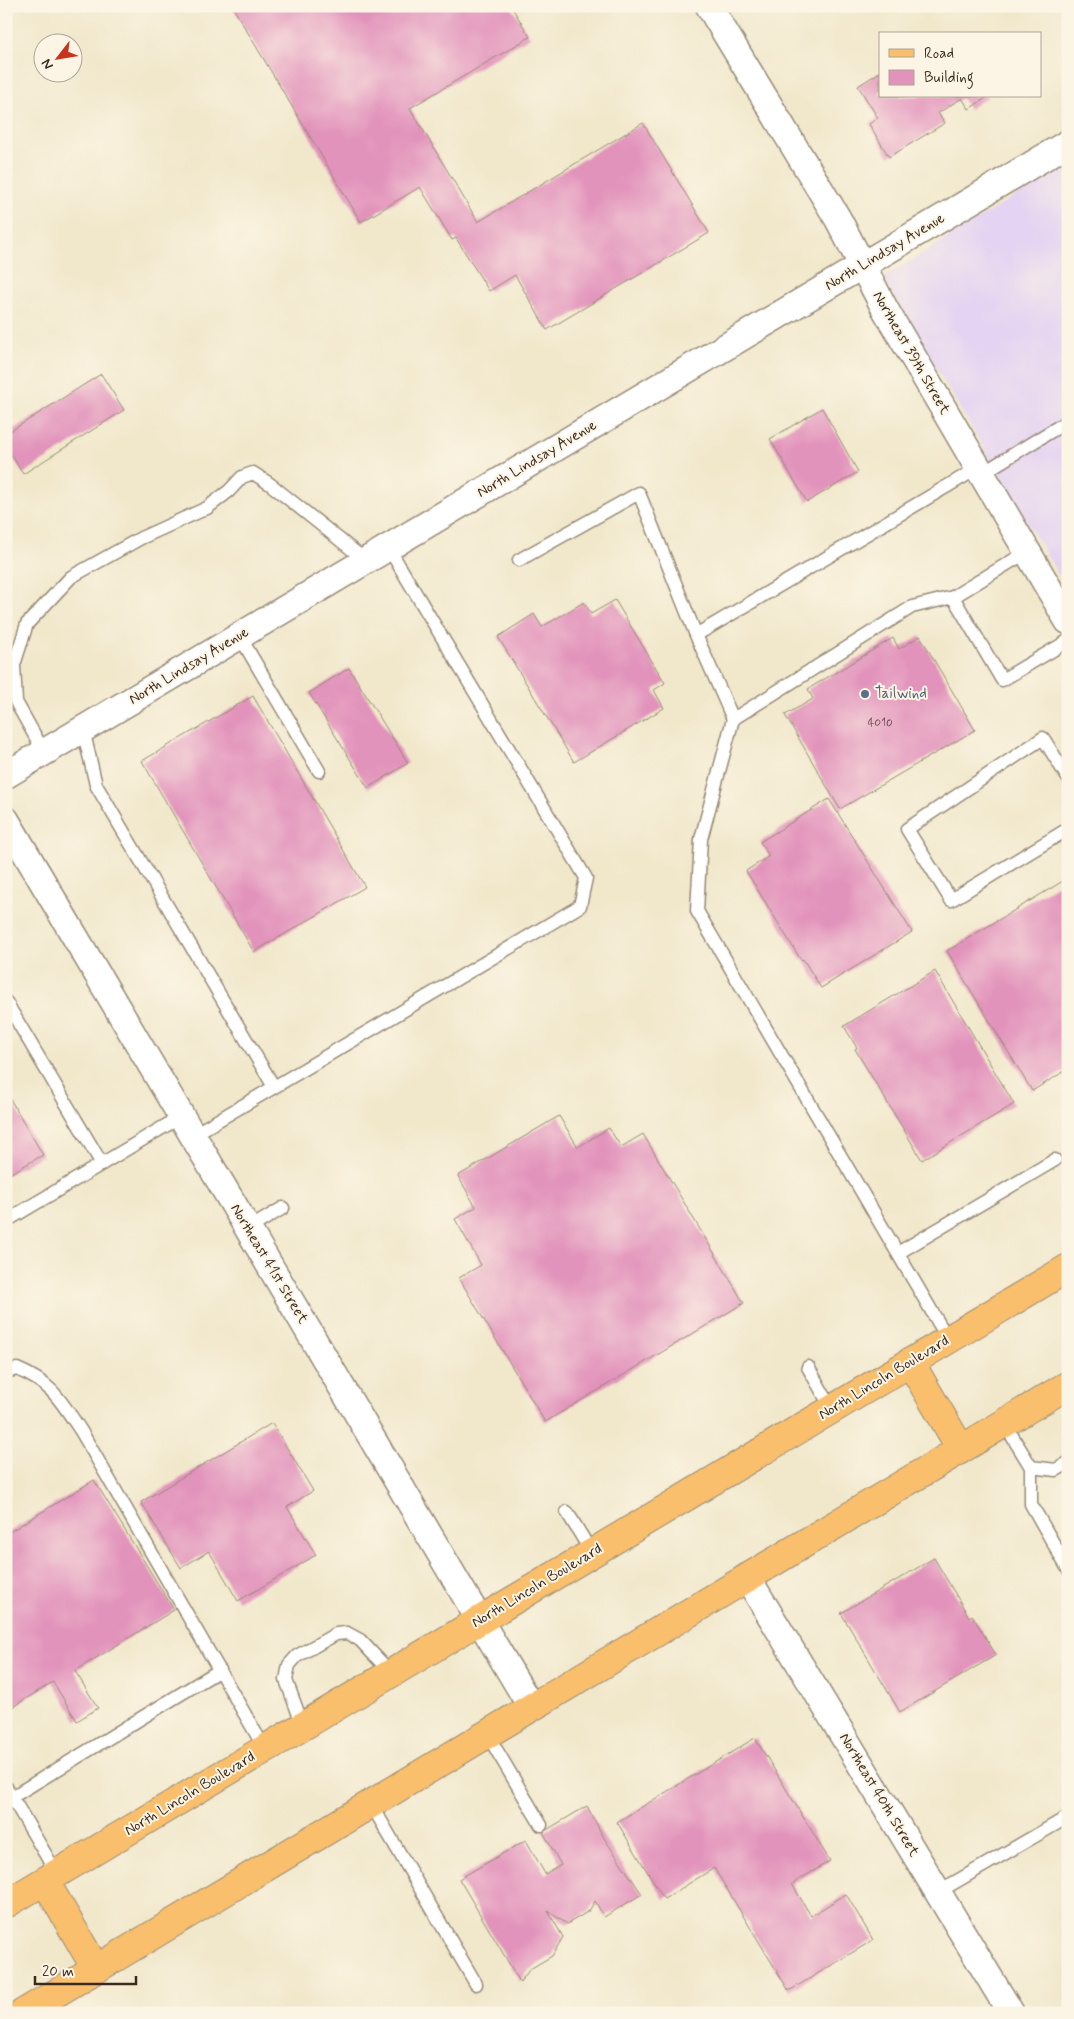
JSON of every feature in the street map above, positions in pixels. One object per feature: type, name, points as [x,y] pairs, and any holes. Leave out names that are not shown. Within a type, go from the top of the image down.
[{"type":"main road","name":"North Lincoln Boulevard","points":[[6,1904],[1068,1268]]},
{"type":"main road","points":[[910,1362],[961,1449]]},
{"type":"main road","points":[[23,2013],[1068,1385]]},
{"type":"main road","points":[[51,1877],[96,1969]]},
{"type":"street","name":"Northeast 39th Street","points":[[709,6],[838,219],[885,309],[1068,621]]},
{"type":"street","name":"North Lindsay Avenue","points":[[6,775],[1068,144]]},
{"type":"street","name":"Northeast 41st Street","points":[[6,820],[532,1707]]},
{"type":"street","name":"Northeast 40th Street","points":[[747,1577],[1011,2013]]},
{"type":"lane","points":[[696,635],[1068,421]]},
{"type":"lane","points":[[44,752],[16,702],[14,666],[27,624],[71,577],[140,538],[207,508],[242,477],[253,473],[270,484],[365,560]]},
{"type":"lane","points":[[519,560],[639,493],[696,635],[733,719],[702,839],[697,911],[948,1339]]},
{"type":"lane","points":[[6,1221],[102,1164],[274,1087],[580,906],[586,878],[388,547]]},
{"type":"lane","points":[[733,719],[912,607],[953,597],[1027,552]]},
{"type":"lane","points":[[953,597],[1002,680],[1068,641]]},
{"type":"lane","points":[[239,635],[318,771]]},
{"type":"lane","points":[[83,729],[96,785],[274,1087]]},
{"type":"lane","points":[[1067,776],[1044,738],[906,828],[951,900],[1068,829]]},
{"type":"lane","points":[[6,1002],[102,1164]]},
{"type":"lane","points":[[898,1253],[1055,1160]]},
{"type":"lane","points":[[248,1229],[283,1208]]},
{"type":"lane","points":[[808,1367],[832,1409]]},
{"type":"lane","points":[[6,1372],[17,1369],[36,1377],[54,1392],[81,1431],[265,1749]]},
{"type":"lane","points":[[1004,1423],[1031,1467],[1031,1504],[1068,1569]]},
{"type":"lane","points":[[1031,1467],[1056,1470],[1068,1463]]},
{"type":"lane","points":[[568,1512],[592,1553]]},
{"type":"lane","points":[[303,1726],[286,1680],[289,1665],[297,1656],[336,1634],[348,1633],[360,1640],[392,1674]]},
{"type":"lane","points":[[51,1877],[9,1792],[220,1670]]},
{"type":"lane","points":[[487,1734],[541,1825]]},
{"type":"lane","points":[[371,1804],[476,1984]]},
{"type":"lane","points":[[938,1892],[1068,1817]]},
{"type":"shaded area","points":[[1068,163],[1068,591],[883,278]]},
{"type":"building","points":[[232,6],[511,6],[530,37],[410,108],[478,222],[643,123],[709,233],[547,330],[515,275],[489,291],[456,238],[452,240],[420,187],[361,222]]},
{"type":"building","points":[[879,73],[879,98],[962,98],[938,113],[945,123],[889,157],[869,124],[878,118],[858,86]]},
{"type":"building","points":[[962,98],[986,98],[969,109]]},
{"type":"building","points":[[101,374],[124,410],[23,474],[6,446],[6,434]]},
{"type":"building","points":[[822,408],[858,472],[807,502],[770,439]]},
{"type":"building","points":[[615,600],[665,683],[654,690],[664,708],[574,762],[498,637],[534,614],[542,627],[584,602],[591,614]]},
{"type":"building","points":[[920,636],[975,730],[840,809],[785,715],[813,699],[808,689],[893,638],[899,649]]},
{"type":"building","points":[[349,668],[408,763],[368,788],[309,693]]},
{"type":"building","points":[[253,696],[365,887],[254,952],[142,761]]},
{"type":"building","points":[[829,799],[912,932],[821,988],[803,959],[801,960],[746,871],[769,856],[760,842]]},
{"type":"building","points":[[1068,878],[1068,1069],[1032,1091],[947,951]]},
{"type":"building","points":[[935,971],[1014,1104],[922,1160],[855,1049],[857,1048],[844,1026]]},
{"type":"building","points":[[6,1092],[43,1155],[6,1176]]},
{"type":"building","points":[[559,1116],[578,1147],[609,1128],[621,1147],[643,1134],[744,1303],[545,1422],[459,1278],[481,1265],[455,1219],[476,1207],[458,1176]]},
{"type":"building","points":[[272,1423],[313,1491],[287,1507],[316,1555],[238,1601],[209,1551],[181,1568],[141,1502]]},
{"type":"building","points":[[94,1480],[174,1610],[75,1671],[98,1708],[77,1721],[53,1682],[6,1711],[6,1534]]},
{"type":"building","points":[[934,1558],[969,1617],[972,1615],[996,1655],[900,1712],[841,1613]]},
{"type":"building","points":[[755,1738],[830,1861],[792,1884],[811,1916],[846,1894],[873,1940],[789,1991],[714,1868],[664,1899],[617,1822]]},
{"type":"building","points":[[587,1806],[604,1838],[642,1894],[604,1917],[595,1901],[589,1911],[567,1924],[548,1911],[563,1937],[552,1956],[530,1969],[520,1982],[459,1879],[526,1840],[545,1874],[561,1865],[543,1832]]},
{"type":"place","name":"Tailwind","points":[[865,694]]}]
